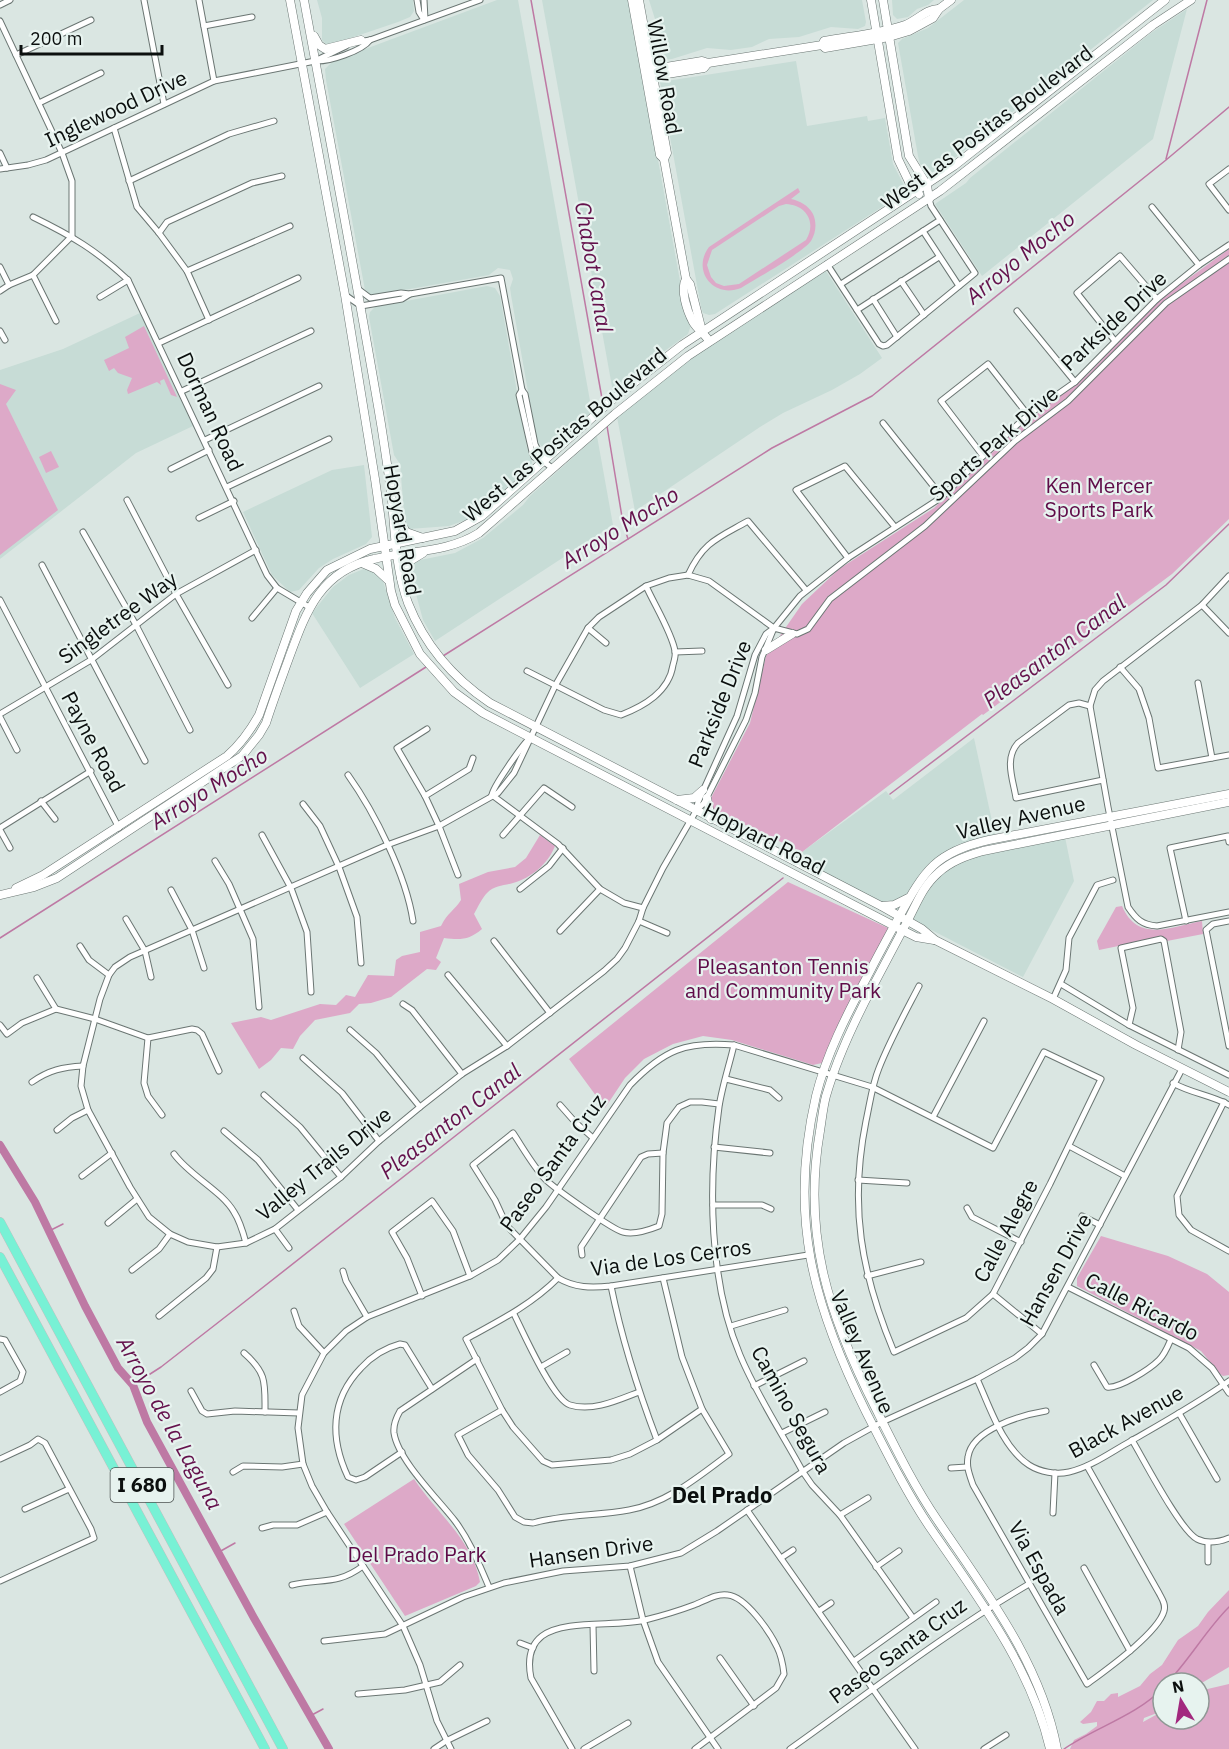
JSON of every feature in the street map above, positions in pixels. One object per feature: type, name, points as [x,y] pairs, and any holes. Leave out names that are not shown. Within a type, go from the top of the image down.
[{"type":"highway","name":"I 680","points":[[0,1222],[283,1749]]},
{"type":"highway","name":"I 680","points":[[0,1257],[265,1749]]},
{"type":"main road","name":"Hopyard Road","points":[[290,0],[345,295],[375,479],[388,580],[396,605],[420,654],[442,680],[467,703],[530,738],[916,937],[935,940]]},
{"type":"main road","name":"Hopyard Road","points":[[304,0],[362,306],[389,474],[400,578],[416,621],[430,647],[452,673],[490,704],[899,916],[922,929],[935,940],[1053,999],[1136,1046],[1229,1092]]},
{"type":"main road","name":"Willow Road","points":[[632,0],[667,153],[664,159],[686,279],[683,285],[687,306],[694,324],[709,341]]},
{"type":"main road","name":"Willow Road","points":[[639,0],[649,73]]},
{"type":"main road","points":[[871,0],[898,159],[904,174],[916,192],[929,199]]},
{"type":"main road","points":[[883,0],[909,156],[927,185],[929,199]]},
{"type":"main road","points":[[649,73],[661,75],[704,68],[708,63],[822,45],[824,41],[888,33],[934,9],[939,9],[951,0]]},
{"type":"main road","name":"West Las Positas Boulevard","points":[[2,894],[43,875],[227,756],[245,738],[258,715],[300,603],[327,570],[354,555],[383,546],[455,531],[482,516],[610,402],[702,331],[954,166],[1165,0]]},
{"type":"main road","name":"West Las Positas Boulevard","points":[[2,894],[51,881],[232,764],[251,746],[266,723],[309,607],[335,577],[362,563],[456,544],[479,533],[647,387],[709,341],[929,199],[1153,26],[1191,0]]},
{"type":"main road","points":[[308,21],[317,43],[324,49],[361,40]]},
{"type":"main road","points":[[392,506],[402,530],[425,538]]},
{"type":"main road","points":[[400,578],[410,561],[429,550]]},
{"type":"main road","points":[[362,563],[376,568],[388,580]]},
{"type":"main road","points":[[766,650],[792,634]]},
{"type":"main road","points":[[676,800],[705,794],[711,819]]},
{"type":"main road","name":"Valley Avenue","points":[[1053,1746],[1043,1694],[1025,1658],[995,1604],[935,1517],[897,1452],[862,1383],[834,1314],[818,1252],[813,1192],[816,1153],[826,1098],[848,1037],[924,889],[938,873],[960,858],[982,850],[1229,794]]},
{"type":"main road","name":"Valley Avenue","points":[[1053,1746],[1017,1662],[986,1609],[911,1497],[873,1426],[824,1317],[808,1255],[803,1192],[806,1151],[816,1095],[839,1033],[886,939],[915,886],[930,867],[972,844],[1229,802]]},
{"type":"main road","points":[[880,906],[894,905],[909,898]]},
{"type":"main road","points":[[917,902],[917,917],[922,929]]},
{"type":"main road","points":[[876,916],[885,929],[886,939]]},
{"type":"main road","points":[[891,951],[903,939],[916,937]]},
{"type":"street","points":[[0,5],[10,0]]},
{"type":"street","points":[[144,0],[164,104]]},
{"type":"street","points":[[199,0],[214,81]]},
{"type":"street","points":[[417,0],[419,12],[424,20]]},
{"type":"street","points":[[424,0],[426,9],[424,20]]},
{"type":"street","name":"Inglewood Drive","points":[[315,61],[361,40],[370,40],[480,0]]},
{"type":"street","points":[[204,26],[252,17]]},
{"type":"street","points":[[16,55],[91,20]]},
{"type":"street","points":[[0,21],[62,153],[72,181],[72,236],[33,275],[0,291]]},
{"type":"street","name":"Inglewood Drive","points":[[3,169],[38,163],[62,153],[214,81],[302,63],[324,62],[365,46],[370,40]]},
{"type":"street","points":[[39,103],[101,73]]},
{"type":"street","points":[[129,181],[229,134],[274,121]]},
{"type":"street","points":[[114,128],[137,207],[187,271],[209,320]]},
{"type":"street","points":[[0,153],[3,169]]},
{"type":"street","points":[[1229,169],[1209,184],[1229,210]]},
{"type":"street","points":[[159,233],[167,222],[252,183],[282,176]]},
{"type":"street","points":[[827,264],[879,344],[887,345],[975,273],[929,199]]},
{"type":"street","points":[[1152,207],[1199,265]]},
{"type":"street","name":"Dorman Road","points":[[33,217],[72,236],[102,256],[128,280],[267,575],[277,588],[309,607]]},
{"type":"street","points":[[841,284],[940,220]]},
{"type":"street","points":[[187,271],[290,226]]},
{"type":"street","points":[[923,231],[959,286]]},
{"type":"street","name":"Parkside Drive","points":[[705,794],[737,717],[754,655],[766,634],[774,628],[806,590],[848,558],[942,497],[983,456],[1029,416],[1076,382],[1157,299],[1199,265],[1229,246]]},
{"type":"street","points":[[856,310],[939,256]]},
{"type":"street","points":[[1115,341],[1077,292],[1120,256],[1157,299]]},
{"type":"street","name":"Sports Park Drive","points":[[792,634],[802,632],[812,626],[830,599],[925,526],[1015,441],[1068,402],[1166,303],[1229,258]]},
{"type":"street","points":[[0,267],[9,285]]},
{"type":"street","points":[[33,275],[56,321]]},
{"type":"street","points":[[358,289],[370,298],[400,293],[410,294],[501,278],[522,390],[525,394],[535,444],[540,450],[543,461],[552,468]]},
{"type":"street","points":[[159,343],[298,279]]},
{"type":"street","points":[[100,297],[128,280]]},
{"type":"street","points":[[902,280],[924,315]]},
{"type":"street","points":[[345,295],[362,306],[402,299],[410,294]]},
{"type":"street","points":[[873,299],[897,337]]},
{"type":"street","points":[[1017,311],[1076,382]]},
{"type":"street","points":[[0,330],[5,340]]},
{"type":"street","points":[[182,391],[311,331]]},
{"type":"street","points":[[983,456],[941,401],[988,364],[1029,416]]},
{"type":"street","points":[[205,440],[319,386]]},
{"type":"street","points":[[883,423],[942,497]]},
{"type":"street","points":[[227,487],[329,439]]},
{"type":"street","points":[[171,469],[209,450]]},
{"type":"street","points":[[848,558],[796,490],[845,465],[895,526]]},
{"type":"street","points":[[127,500],[176,594],[228,685]]},
{"type":"street","points":[[199,518],[234,501]]},
{"type":"street","points":[[688,575],[703,549],[748,521],[806,590]]},
{"type":"street","points":[[83,532],[136,625],[190,730]]},
{"type":"street","name":"Singletree Way","points":[[0,716],[91,660],[176,594],[256,550]]},
{"type":"street","points":[[42,565],[146,760]]},
{"type":"street","points":[[492,795],[492,789],[508,769],[521,746],[530,738],[555,686],[588,628],[599,617],[646,586],[669,578],[688,575],[709,581],[774,628],[792,634]]},
{"type":"street","points":[[1229,576],[1202,605],[1120,667],[1095,690],[1090,706],[1128,907],[1135,918],[1145,925],[1157,926],[1229,912]]},
{"type":"street","points":[[527,671],[604,710],[621,715],[651,701],[672,674],[675,652],[665,624],[646,586]]},
{"type":"street","points":[[252,618],[277,588]]},
{"type":"street","name":"Payne Road","points":[[0,600],[123,835]]},
{"type":"street","points":[[1202,605],[1229,633]]},
{"type":"street","points":[[588,628],[606,643]]},
{"type":"street","name":"Parkside Drive","points":[[696,811],[746,720],[774,628]]},
{"type":"street","points":[[675,652],[702,651]]},
{"type":"street","points":[[1120,667],[1139,689],[1149,718],[1158,768],[1229,755]]},
{"type":"street","points":[[1198,683],[1212,758]]},
{"type":"street","points":[[1090,706],[1079,703],[1069,705],[1011,751],[1010,762],[1016,798],[1103,780]]},
{"type":"street","points":[[0,716],[17,750]]},
{"type":"street","points":[[428,729],[397,748],[426,796],[458,875]]},
{"type":"street","points":[[426,796],[469,769],[473,758]]},
{"type":"street","points":[[10,848],[0,829],[91,771]]},
{"type":"street","points":[[348,775],[364,798],[387,845],[410,902],[413,921]]},
{"type":"street","points":[[503,835],[544,788],[572,807]]},
{"type":"street","points":[[492,795],[563,848],[600,890],[624,903],[643,908]]},
{"type":"street","points":[[80,946],[88,960],[109,975],[121,962],[387,845],[439,826],[492,795]]},
{"type":"street","points":[[41,801],[55,819]]},
{"type":"street","points":[[303,804],[320,826],[339,867],[357,917],[361,963]]},
{"type":"street","name":"Valley Trails Drive","points":[[109,975],[83,1066],[81,1086],[88,1110],[149,1217],[170,1234],[188,1242],[217,1247],[246,1243],[275,1229],[341,1177],[420,1107],[462,1074],[507,1046],[617,959],[639,921],[663,868],[696,811]]},
{"type":"street","points":[[262,834],[291,888],[307,932],[311,992]]},
{"type":"street","points":[[1186,921],[1170,848],[1228,836],[1229,842]]},
{"type":"street","points":[[520,889],[549,866],[563,848]]},
{"type":"street","points":[[215,861],[229,884],[253,939],[259,1007]]},
{"type":"street","points":[[1053,999],[1066,970],[1069,938],[1097,885],[1113,880]]},
{"type":"street","points":[[560,931],[600,890]]},
{"type":"street","points":[[171,891],[192,930],[204,968]]},
{"type":"street","points":[[126,919],[146,951],[151,977]]},
{"type":"street","points":[[639,921],[667,933]]},
{"type":"street","points":[[1229,921],[1213,924],[1206,930],[1229,1046]]},
{"type":"street","points":[[1129,1025],[1133,1008],[1121,948],[1161,939],[1164,941],[1181,1032],[1178,1050]]},
{"type":"street","points":[[494,941],[550,1013]]},
{"type":"street","points":[[448,975],[507,1046]]},
{"type":"street","points":[[37,978],[56,1010]]},
{"type":"street","points":[[1061,984],[1129,1025],[1229,1074]]},
{"type":"street","points":[[919,986],[879,1067],[872,1087],[858,1180],[859,1233],[867,1276],[921,1262]]},
{"type":"street","points":[[403,1004],[412,1010],[462,1074]]},
{"type":"street","points":[[0,1024],[7,1034],[22,1023],[56,1010],[95,1019],[148,1038],[197,1030],[202,1034],[219,1071]]},
{"type":"street","points":[[933,1117],[984,1021]]},
{"type":"street","points":[[350,1030],[376,1053],[420,1107]]},
{"type":"street","points":[[148,1038],[144,1083],[148,1096],[162,1115]]},
{"type":"street","name":"Paseo Santa Cruz","points":[[451,1749],[436,1721],[420,1665],[403,1626],[327,1512],[303,1464],[298,1436],[299,1413],[307,1383],[324,1353],[346,1331],[367,1317],[470,1276],[498,1260],[520,1239],[546,1207],[630,1085],[653,1063],[681,1047],[712,1043],[734,1045],[872,1087],[933,1117]]},
{"type":"street","name":"Camino Segura","points":[[734,1045],[720,1104],[712,1171],[718,1269],[739,1354],[754,1386],[803,1472],[840,1515],[913,1618]]},
{"type":"street","name":"Calle Alegre","points":[[867,1276],[894,1352],[966,1318],[993,1294],[1101,1079],[1044,1052],[993,1148],[933,1117]]},
{"type":"street","points":[[303,1058],[342,1093],[379,1141]]},
{"type":"street","points":[[32,1082],[63,1067],[83,1066]]},
{"type":"street","name":"Hansen Drive","points":[[324,1641],[385,1634],[437,1608],[489,1587],[562,1571],[630,1566],[681,1552],[699,1543],[844,1443],[873,1426],[1015,1358],[1042,1334],[1182,1068]]},
{"type":"street","points":[[726,1079],[770,1090],[780,1098]]},
{"type":"street","points":[[1173,1083],[1185,1090],[1208,1094],[1226,1103],[1177,1196],[1179,1215],[1191,1230],[1229,1251]]},
{"type":"street","points":[[264,1095],[300,1127],[341,1177]]},
{"type":"street","points":[[558,1189],[622,1232],[631,1233],[659,1226],[662,1214],[663,1153],[667,1122],[679,1107],[696,1101],[720,1104]]},
{"type":"street","points":[[560,1105],[593,1138]]},
{"type":"street","points":[[57,1130],[72,1118],[88,1110]]},
{"type":"street","points":[[224,1131],[258,1160],[298,1209]]},
{"type":"street","name":"Via de Los Cerros","points":[[558,1189],[544,1178],[513,1133],[473,1165],[495,1200],[507,1226],[558,1278],[581,1287],[611,1286],[808,1255]]},
{"type":"street","points":[[1069,1146],[1125,1176]]},
{"type":"street","points":[[714,1147],[770,1153]]},
{"type":"street","points":[[582,1255],[581,1246],[641,1157],[663,1153]]},
{"type":"street","points":[[82,1176],[112,1154]]},
{"type":"street","points":[[174,1154],[182,1166],[229,1204],[237,1217],[246,1243]]},
{"type":"street","points":[[858,1180],[907,1183]]},
{"type":"street","points":[[108,1223],[137,1199]]},
{"type":"street","points":[[422,1296],[392,1232],[432,1201],[453,1231],[470,1276]]},
{"type":"street","points":[[713,1205],[762,1205],[771,1209]]},
{"type":"street","points":[[968,1208],[972,1217],[1021,1242]]},
{"type":"street","points":[[1082,1216],[1100,1225]]},
{"type":"street","points":[[275,1229],[290,1248]]},
{"type":"street","points":[[132,1270],[159,1249],[170,1234]]},
{"type":"street","points":[[159,1316],[206,1278],[213,1269],[217,1247]]},
{"type":"street","points":[[344,1271],[346,1281],[367,1317]]},
{"type":"street","points":[[558,1278],[514,1314],[466,1339],[502,1410],[513,1427],[543,1461],[552,1465],[611,1460],[640,1450],[702,1409]]},
{"type":"street","points":[[502,1410],[458,1435],[468,1455],[498,1490],[515,1517],[524,1522],[633,1510],[664,1498],[686,1486],[729,1454],[702,1409],[682,1357],[663,1278]]},
{"type":"street","points":[[611,1286],[622,1336],[657,1440]]},
{"type":"street","name":"Calle Ricardo","points":[[1068,1287],[1200,1356],[1226,1383],[1229,1394]]},
{"type":"street","points":[[993,1294],[1042,1334]]},
{"type":"street","points":[[294,1311],[299,1326],[324,1353]]},
{"type":"street","points":[[731,1326],[785,1311]]},
{"type":"street","points":[[514,1314],[552,1389],[568,1405],[599,1406],[639,1392]]},
{"type":"street","points":[[0,1339],[5,1340],[23,1372],[20,1381],[0,1392]]},
{"type":"street","points":[[1094,1365],[1107,1387],[1112,1388],[1158,1361],[1166,1351],[1171,1339]]},
{"type":"street","points":[[402,1452],[365,1477],[356,1480],[348,1477],[338,1454],[335,1435],[338,1406],[345,1388],[351,1378],[374,1356],[400,1344],[405,1346],[432,1389]]},
{"type":"street","points":[[541,1366],[567,1352]]},
{"type":"street","points":[[243,1353],[256,1363],[262,1372],[265,1383],[265,1412]]},
{"type":"street","points":[[477,1359],[400,1411],[396,1417],[394,1433],[402,1452],[455,1521],[476,1556],[489,1587]]},
{"type":"street","points":[[754,1386],[804,1361]]},
{"type":"street","name":"Black Avenue","points":[[977,1378],[1014,1452],[1029,1465],[1055,1473],[1088,1466],[1226,1383]]},
{"type":"street","points":[[191,1391],[202,1411],[207,1413],[235,1411],[299,1413]]},
{"type":"street","points":[[951,1468],[967,1467],[970,1450],[983,1435],[1021,1417],[1046,1410]]},
{"type":"street","points":[[782,1433],[825,1412]]},
{"type":"street","points":[[1179,1413],[1217,1479]]},
{"type":"street","points":[[0,1459],[38,1439],[45,1443],[94,1538],[0,1581]]},
{"type":"street","points":[[1132,1440],[1180,1522],[1196,1539],[1208,1543],[1229,1538]]},
{"type":"street","points":[[233,1472],[243,1466],[282,1467],[303,1464]]},
{"type":"street","points":[[1084,1568],[1130,1651],[1144,1638],[1163,1613],[1163,1602],[1088,1466]]},
{"type":"street","name":"Via Espada","points":[[967,1467],[973,1485],[1087,1684],[1130,1651]]},
{"type":"street","points":[[1053,1513],[1055,1473]]},
{"type":"street","points":[[25,1509],[69,1489]]},
{"type":"street","points":[[840,1515],[868,1498]]},
{"type":"street","points":[[747,1510],[915,1749]]},
{"type":"street","points":[[262,1528],[273,1525],[297,1525],[327,1512]]},
{"type":"street","points":[[1208,1543],[1208,1562]]},
{"type":"street","points":[[781,1558],[793,1550]]},
{"type":"street","points":[[876,1566],[899,1551]]},
{"type":"street","points":[[292,1585],[306,1581],[329,1582],[341,1579],[363,1566]]},
{"type":"street","points":[[630,1566],[658,1662],[718,1749]]},
{"type":"street","name":"Paseo Santa Cruz","points":[[790,1749],[872,1688],[986,1609],[1029,1584]]},
{"type":"street","points":[[572,1749],[531,1678],[529,1665],[533,1648],[541,1636],[566,1626],[644,1620],[694,1605],[713,1596],[730,1595],[748,1605],[777,1647],[784,1674],[776,1688],[695,1749]]},
{"type":"street","points":[[854,1661],[936,1602]]},
{"type":"street","points":[[819,1611],[831,1603]]},
{"type":"street","points":[[592,1625],[594,1671]]},
{"type":"street","points":[[520,1642],[533,1648]]},
{"type":"street","points":[[720,1658],[754,1706]]},
{"type":"street","points":[[358,1694],[426,1686],[444,1680],[460,1665]]},
{"type":"street","points":[[434,1749],[487,1721]]},
{"type":"street","points":[[584,1749],[628,1723]]},
{"type":"street","points":[[984,1749],[1006,1735]]},
{"type":"shaded area","points":[[317,0],[413,0],[414,11],[410,17],[398,22],[327,45],[322,40],[322,18]]},
{"type":"shaded area","points":[[497,0],[518,0],[592,412],[550,448],[541,446],[536,437],[511,295],[510,288],[513,279],[510,270],[498,268],[489,275],[372,296],[365,290],[326,80],[325,69],[333,61]]},
{"type":"shaded area","points":[[542,0],[629,0],[684,303],[691,325],[688,334],[613,392]]},
{"type":"shaded area","points":[[649,0],[862,0],[866,22],[865,26],[858,29],[831,27],[799,37],[769,39],[752,47],[731,50],[707,48],[662,60],[656,55],[655,19]]},
{"type":"shaded area","points":[[892,0],[934,0],[908,17],[897,19],[893,15]]},
{"type":"shaded area","points":[[964,0],[1153,0],[952,160],[928,173],[920,164],[918,156],[898,43],[928,28]]},
{"type":"shaded area","points":[[1187,9],[1153,139],[982,276],[935,204],[966,183],[1151,33]]},
{"type":"shaded area","points":[[796,61],[807,126],[867,116],[868,121],[885,118],[893,164],[907,191],[715,314],[703,313],[660,82]]},
{"type":"shaded area","points":[[826,271],[882,358],[832,390],[783,413],[760,427],[635,511],[617,417],[681,365]]},
{"type":"shaded area","points":[[487,286],[495,288],[500,296],[531,466],[474,517],[449,526],[409,529],[405,524],[400,464],[394,455],[369,317],[370,312],[379,306]]},
{"type":"shaded area","points":[[140,313],[193,426],[136,453],[0,559],[0,370],[63,349]]},
{"type":"shaded area","points":[[597,436],[613,525],[435,641],[423,620],[409,568],[415,561],[455,553],[483,538],[523,505],[530,496]]},
{"type":"shaded area","points":[[364,465],[372,537],[366,544],[319,568],[299,590],[290,592],[272,575],[243,512],[332,470]]},
{"type":"shaded area","points":[[370,568],[382,578],[395,618],[414,654],[360,688],[312,613],[333,587],[349,575]]},
{"type":"shaded area","points":[[974,738],[995,835],[957,845],[942,854],[928,866],[911,887],[898,913],[795,857],[886,791],[893,800]]},
{"type":"shaded area","points":[[1065,837],[1074,881],[1023,977],[910,919],[926,891],[943,872],[962,859]]},
{"type":"green space","points":[[798,188],[800,192],[791,199],[801,202],[814,217],[814,235],[806,246],[741,288],[722,290],[708,281],[703,265],[704,256],[709,247]],"holes":[[[793,205],[804,211],[810,221],[806,240],[739,284],[724,286],[716,283],[707,265],[712,250],[779,206]]]},
{"type":"green space","name":"Ken Mercer Sports Park","points":[[1229,249],[1229,519],[1172,574],[982,714],[802,852],[714,810],[710,800],[750,723],[766,656],[802,604],[839,569],[934,508],[1014,432],[1088,374],[1159,300]]},
{"type":"green space","points":[[144,326],[177,397],[171,395],[164,379],[160,381],[161,385],[157,382],[128,394],[127,390],[132,378],[118,373],[114,368],[109,371],[104,360],[129,348],[125,337]]},
{"type":"green space","points":[[0,384],[16,390],[6,404],[58,510],[0,555]]},
{"type":"green space","points":[[51,451],[59,467],[46,473],[39,457]]},
{"type":"green space","points":[[540,835],[555,846],[548,859],[526,878],[490,890],[474,914],[482,929],[464,938],[444,938],[436,958],[441,962],[436,970],[427,969],[391,997],[359,1004],[350,1013],[315,1020],[300,1036],[293,1049],[281,1048],[259,1069],[231,1023],[261,1017],[271,1020],[320,1004],[336,1005],[346,995],[355,997],[368,975],[394,976],[396,960],[402,956],[420,952],[420,932],[441,926],[461,900],[459,884],[488,872],[515,867],[526,858]]},
{"type":"green space","name":"Pleasanton Tennis and Community Park","points":[[788,882],[888,928],[822,1063],[813,1065],[732,1040],[703,1036],[673,1044],[644,1059],[625,1078],[605,1108],[569,1059]]},
{"type":"green space","points":[[1122,906],[1129,918],[1146,929],[1167,929],[1202,921],[1203,934],[1167,941],[1162,937],[1099,950],[1097,941],[1116,907]]},
{"type":"green space","points":[[1101,1236],[1168,1256],[1207,1274],[1229,1292],[1229,1375],[1220,1374],[1201,1351],[1077,1286],[1077,1278]]},
{"type":"green space","name":"Del Prado Park","points":[[414,1479],[462,1540],[476,1567],[480,1582],[476,1586],[405,1616],[344,1524]]},
{"type":"green space","points":[[1229,1590],[1229,1667],[1211,1678],[1211,1671],[1154,1671],[1162,1665],[1178,1640],[1198,1626]]},
{"type":"green space","points":[[1150,1674],[1151,1715],[1144,1718],[1143,1722],[1151,1718],[1151,1731],[1211,1731],[1211,1688],[1229,1684],[1229,1749],[1070,1749],[1074,1740],[1097,1726],[1097,1722],[1083,1724],[1080,1722],[1091,1712],[1097,1701],[1104,1701],[1111,1694],[1118,1693],[1118,1697],[1140,1686]]},
{"type":"waterway","name":"Chabot Canal","points":[[531,0],[603,404]]},
{"type":"waterway","points":[[1166,159],[1207,0]]},
{"type":"waterway","name":"Arroyo Mocho","points":[[443,656],[772,448],[872,396],[1229,107]]},
{"type":"waterway","name":"Chabot Canal","points":[[607,426],[623,523],[628,539]]},
{"type":"waterway","name":"Pleasanton Canal","points":[[890,794],[1166,585],[1229,524]]},
{"type":"waterway","name":"Arroyo Mocho","points":[[0,938],[426,667]]},
{"type":"waterway","name":"Pleasanton Canal","points":[[133,1385],[161,1367],[238,1307],[783,878]]},
{"type":"waterway","name":"Arroyo de la Laguna","points":[[0,1145],[35,1202],[118,1368],[133,1385],[147,1422],[254,1618],[329,1749]]},
{"type":"waterway","points":[[49,1231],[63,1224]]},
{"type":"waterway","points":[[219,1552],[235,1543]]},
{"type":"waterway","points":[[1177,1671],[1229,1607]]},
{"type":"waterway","points":[[1064,1749],[1151,1699]]},
{"type":"waterway","points":[[310,1716],[323,1709]]},
{"type":"district","name":"Del Prado","points":[[722,1495]]}]
